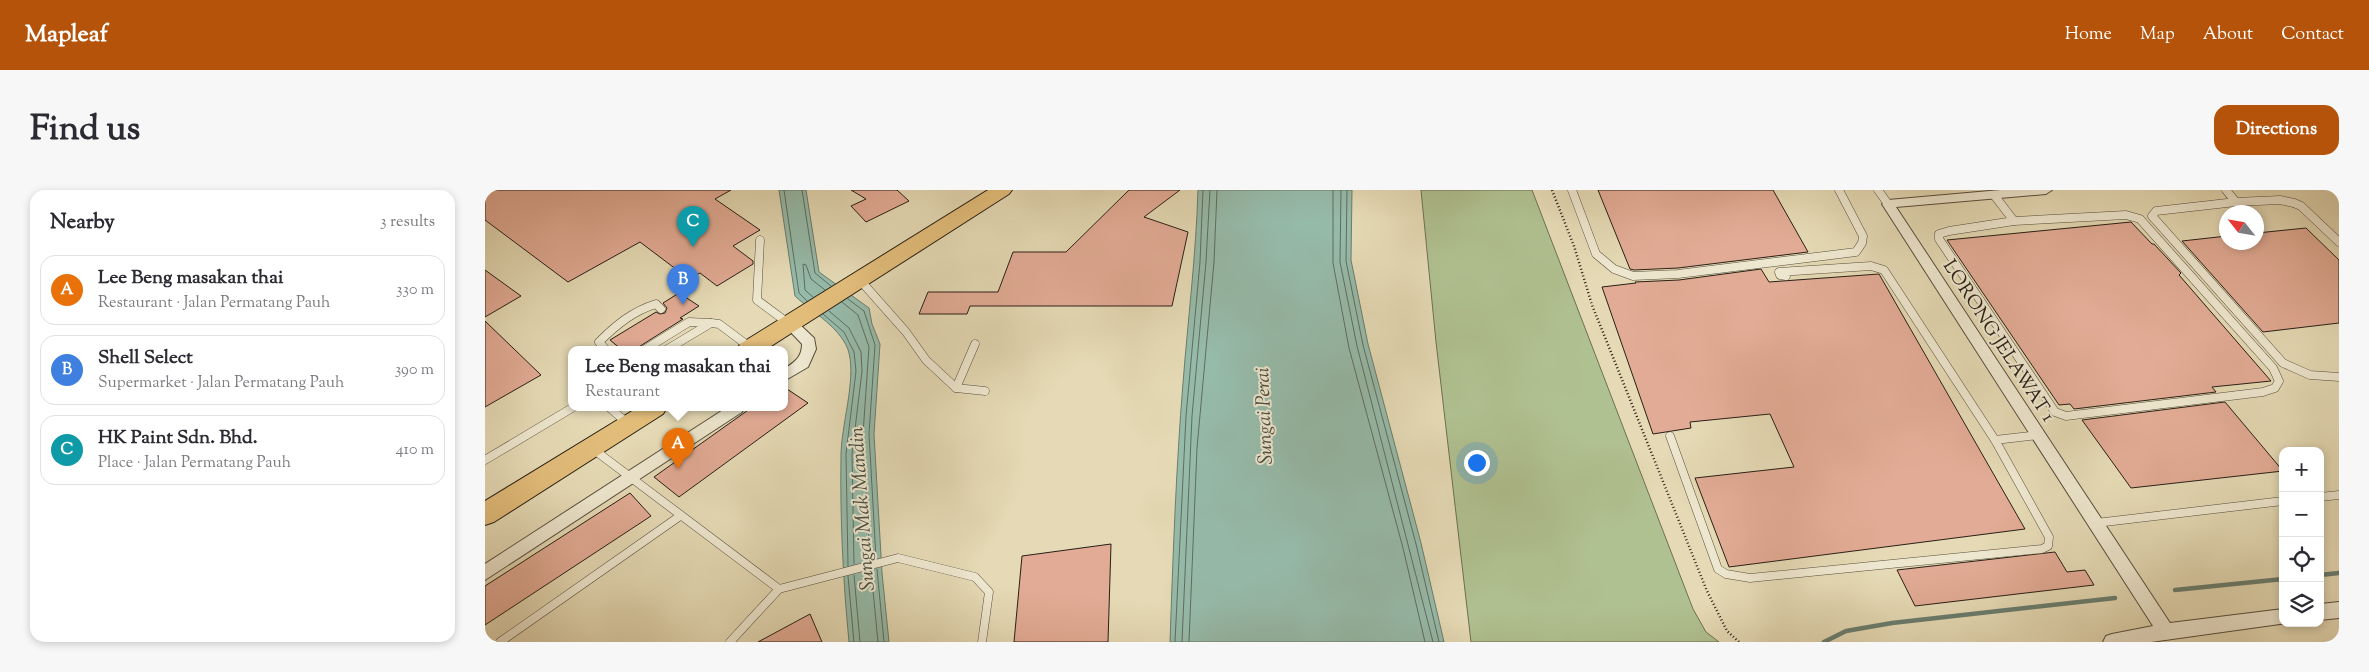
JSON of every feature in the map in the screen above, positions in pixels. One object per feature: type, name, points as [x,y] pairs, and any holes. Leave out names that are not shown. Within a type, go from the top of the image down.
[{"type":"main road","points":[[754,346],[1002,190]]},
{"type":"main road","points":[[485,514],[650,411]]},
{"type":"street","points":[[1888,204],[2046,190]]},
{"type":"street","name":"LORONG JELAWAT 1","points":[[1888,204],[2166,631]]},
{"type":"street","points":[[788,373],[806,361],[810,353],[809,342],[790,324]]},
{"type":"street","points":[[485,573],[733,411]]},
{"type":"street","points":[[2324,612],[2339,610]]},
{"type":"street","points":[[2112,642],[2166,631],[2279,617]]},
{"type":"lane","points":[[1572,190],[1596,254],[1614,269],[1633,276],[1678,274],[1856,252],[1862,243],[1863,236],[1839,190]]},
{"type":"lane","points":[[1878,190],[1888,204]]},
{"type":"lane","points":[[2226,190],[2236,202]]},
{"type":"lane","points":[[1993,195],[2014,221]]},
{"type":"lane","points":[[2339,242],[2301,206],[2280,200],[2236,202],[2156,211],[2153,216],[2283,363],[2301,373],[2339,377]]},
{"type":"lane","points":[[2126,215],[2140,219],[2273,368],[2279,381],[2275,388],[2263,392],[2066,416],[2055,412],[1939,239],[1939,234],[1949,231],[2014,221],[2126,215]]},
{"type":"lane","points":[[760,240],[757,300],[790,324]]},
{"type":"lane","points":[[1670,436],[1718,569],[1726,574],[1750,578],[2042,549],[2050,542],[1995,440],[1884,270],[1871,266],[1779,272],[1780,275],[1787,276]]},
{"type":"lane","points":[[857,282],[906,332],[926,360],[956,388],[985,392]]},
{"type":"lane","points":[[603,346],[599,342],[621,321],[647,306],[656,304],[661,308]]},
{"type":"lane","points":[[650,346],[689,322]]},
{"type":"lane","points":[[680,323],[719,324],[745,346]]},
{"type":"lane","points":[[673,346],[711,323]]},
{"type":"lane","points":[[956,388],[975,344]]},
{"type":"lane","points":[[485,460],[568,410]]},
{"type":"lane","points":[[614,411],[629,424]]},
{"type":"lane","points":[[1995,440],[2038,435]]},
{"type":"lane","points":[[591,448],[679,516],[779,589]]},
{"type":"lane","points":[[2324,497],[2339,495]]},
{"type":"lane","points":[[2096,523],[2279,501]]},
{"type":"lane","points":[[500,642],[679,516]]},
{"type":"lane","points":[[730,642],[779,589],[897,558],[975,577],[989,592],[982,642]]},
{"type":"path","points":[[1552,190],[1574,246],[1591,305],[1707,591],[1727,631],[1739,642]]},
{"type":"shaded area","points":[[1421,190],[1532,190],[1693,609],[1706,632],[1719,642],[1471,642],[1436,342]]},
{"type":"water","name":"Sungai Mak Mandin","points":[[779,190],[806,190],[819,272],[869,308],[872,324],[880,344],[874,434],[882,573],[889,642],[849,642],[842,549],[841,479],[842,444],[850,390],[851,364],[846,344],[840,336],[795,296]]},
{"type":"water","name":"Sungai Perai","points":[[1198,190],[1352,190],[1351,260],[1368,344],[1421,543],[1444,642],[1170,642],[1178,448],[1194,263]]},
{"type":"building","points":[[485,190],[731,190],[715,199],[760,230],[733,246],[753,261],[753,264],[717,286],[700,273],[689,279],[640,242],[568,282],[485,220]]},
{"type":"building","points":[[851,190],[897,190],[909,201],[866,222],[851,206],[866,199]]},
{"type":"building","points":[[1129,190],[1180,190],[1144,217],[1188,232],[1172,306],[970,306],[967,314],[919,314],[928,292],[998,292],[1013,252],[1066,252]]},
{"type":"building","points":[[1598,190],[1773,190],[1808,252],[1678,268],[1630,269]]},
{"type":"building","points":[[2131,222],[2181,273],[2179,275],[2271,381],[2212,387],[2216,392],[2074,409],[2070,404],[2059,405],[1947,240]]},
{"type":"building","points":[[2306,228],[2339,260],[2339,323],[2263,332],[2182,241],[2219,237],[2219,250],[2264,250],[2264,232]]},
{"type":"building","points":[[1761,269],[1769,282],[1879,274],[2025,529],[1729,567],[1695,478],[1794,467],[1770,414],[1690,422],[1691,428],[1653,434],[1602,287],[1635,282],[1679,280]]},
{"type":"building","points":[[485,270],[521,296],[485,317]]},
{"type":"building","points":[[679,293],[699,306],[680,318],[683,319],[640,346],[617,346],[610,340],[656,312],[660,314],[665,313],[667,308],[663,303]]},
{"type":"building","points":[[485,321],[541,375],[485,407]]},
{"type":"building","points":[[788,390],[808,403],[679,497],[654,477],[747,411],[788,411]]},
{"type":"building","points":[[2225,402],[2279,466],[2279,471],[2131,488],[2082,420]]},
{"type":"building","points":[[630,493],[651,516],[485,625],[485,586]]},
{"type":"building","points":[[1111,544],[1108,642],[1014,642],[1022,556]]},
{"type":"building","points":[[2055,552],[2067,572],[2085,570],[2094,585],[1915,606],[1897,570]]},
{"type":"building","points":[[810,614],[822,642],[758,642]]},
{"type":"waterway","points":[[2324,575],[2339,573]]},
{"type":"waterway","points":[[2175,590],[2279,579]]},
{"type":"waterway","points":[[1824,642],[1846,631],[1892,623],[2115,598]]},
{"type":"place","name":"HK Paint Sdn. Bhd.","points":[[693,247]]},
{"type":"place","name":"Shell Select","points":[[683,305]]},
{"type":"place","name":"Lee Beng masakan thai","points":[[678,469]]}]
